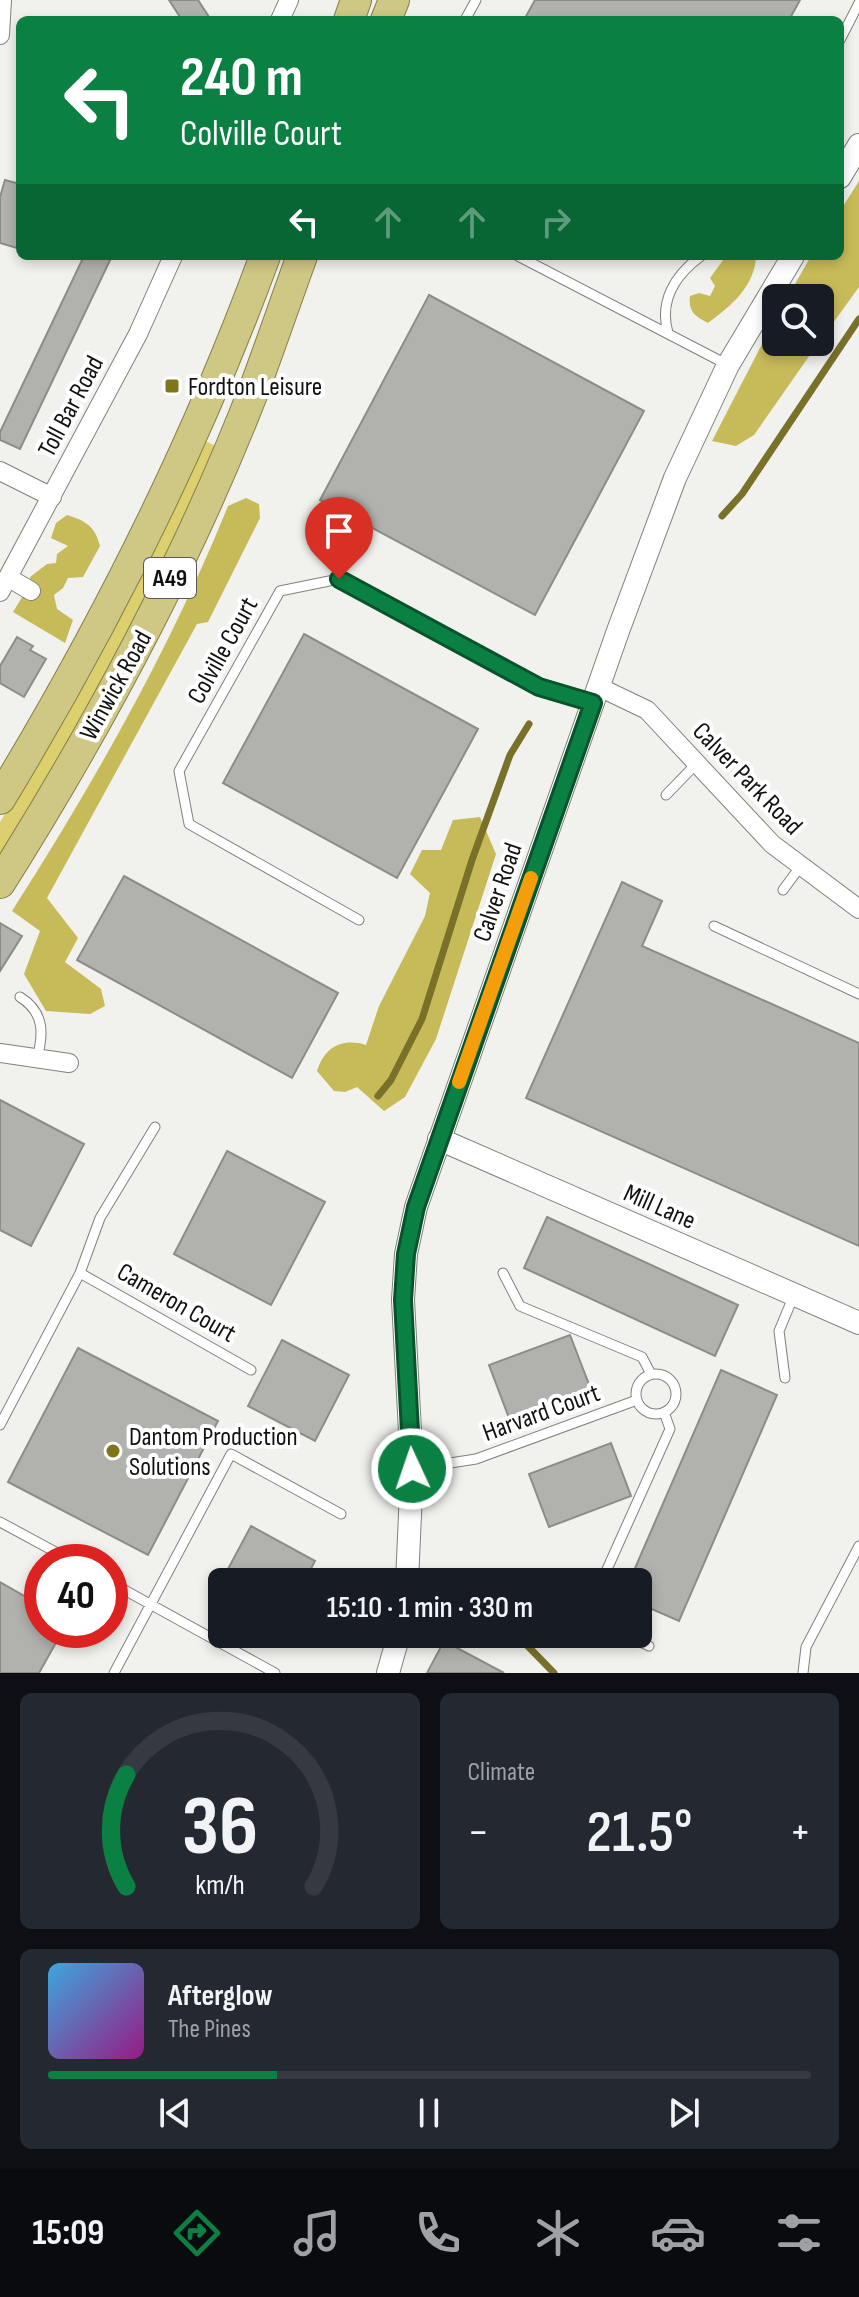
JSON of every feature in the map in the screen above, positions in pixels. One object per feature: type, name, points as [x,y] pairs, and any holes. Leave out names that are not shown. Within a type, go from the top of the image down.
[{"type":"highway","name":"Winwick Road","points":[[0,799],[88,649],[173,482],[229,356],[264,260]]},
{"type":"highway","name":"Winwick Road","points":[[0,883],[41,818],[141,639],[249,401],[301,260]]},
{"type":"street","points":[[0,35],[2,0]]},
{"type":"street","points":[[844,170],[859,145]]},
{"type":"street","name":"Toll Bar Road","points":[[31,591],[5,585],[138,334],[171,260]]},
{"type":"street","name":"Calver Road","points":[[408,1568],[412,1469],[403,1300],[406,1254],[416,1207],[670,492],[728,365],[791,260]]},
{"type":"street","points":[[0,471],[52,497]]},
{"type":"street","name":"Calver Park Road","points":[[596,695],[647,710],[772,844],[859,909]]},
{"type":"street","points":[[0,1053],[69,1063]]},
{"type":"street","name":"Mill Lane","points":[[439,1139],[859,1323]]},
{"type":"street","points":[[388,1673],[395,1648]]},
{"type":"lane","points":[[844,32],[859,3]]},
{"type":"lane","points":[[526,260],[728,365]]},
{"type":"lane","points":[[668,333],[664,318],[667,300],[678,275],[696,260]]},
{"type":"lane","name":"Colville Court","points":[[359,920],[189,824],[179,771],[280,591],[339,579],[539,687],[596,695]]},
{"type":"lane","points":[[666,795],[697,763]]},
{"type":"lane","points":[[783,890],[800,867]]},
{"type":"lane","points":[[714,926],[859,994]]},
{"type":"lane","points":[[20,997],[30,1003],[41,1021],[37,1058]]},
{"type":"lane","name":"Cameron Court","points":[[0,1425],[80,1273],[100,1218],[155,1127]]},
{"type":"lane","name":"Cameron Court","points":[[80,1273],[251,1370]]},
{"type":"lane","name":"Harvard Court","points":[[503,1273],[520,1306],[642,1357],[651,1374]]},
{"type":"lane","points":[[785,1378],[779,1331],[794,1295]]},
{"type":"lane","points":[[651,1374],[670,1378],[675,1386],[674,1402],[664,1412],[645,1410],[637,1400],[638,1384],[651,1374]]},
{"type":"lane","name":"Harvard Court","points":[[412,1469],[476,1459],[637,1400]]},
{"type":"lane","points":[[608,1568],[670,1429],[664,1412]]},
{"type":"lane","points":[[114,1673],[231,1454],[341,1514]]},
{"type":"lane","points":[[0,1522],[41,1544]]},
{"type":"lane","points":[[803,1673],[806,1647],[859,1546]]},
{"type":"lane","points":[[128,1592],[275,1673]]},
{"type":"shaded area","points":[[859,181],[859,287],[834,322],[834,284],[795,284],[809,260],[844,260],[844,205]]},
{"type":"shaded area","points":[[723,260],[756,260],[751,277],[740,294],[708,323],[693,313],[690,296],[699,293],[710,296],[715,286],[710,278]]},
{"type":"shaded area","points":[[762,344],[762,356],[809,356],[754,435],[736,446],[712,441]]},
{"type":"shaded area","points":[[205,441],[216,446],[115,662],[0,861],[0,822],[34,767]]},
{"type":"shaded area","points":[[246,498],[259,504],[260,518],[208,622],[197,624],[47,898],[78,938],[65,962],[101,989],[105,1006],[90,1014],[46,1011],[24,974],[40,931],[12,911],[129,713],[182,611],[228,506]]},
{"type":"shaded area","points":[[67,515],[89,525],[100,546],[83,577],[68,578],[63,588],[54,595],[57,609],[73,620],[65,643],[13,612],[24,594],[34,593],[30,577],[47,564],[56,563],[57,554],[68,546],[51,538],[56,523]]},
{"type":"shaded area","points":[[480,817],[496,854],[436,1039],[405,1097],[384,1111],[357,1087],[345,1092],[334,1091],[317,1071],[320,1062],[336,1046],[350,1043],[366,1045],[379,1006],[425,916],[430,893],[410,874],[422,850],[441,850],[453,820]]},
{"type":"building","points":[[169,0],[198,0],[208,16],[179,16]]},
{"type":"building","points":[[535,0],[800,0],[791,16],[526,16]]},
{"type":"building","points":[[5,180],[16,183],[16,248],[0,243],[0,197]]},
{"type":"building","points":[[82,260],[110,260],[20,449],[0,440],[0,432]]},
{"type":"building","points":[[429,295],[644,411],[535,615],[320,500]]},
{"type":"building","points":[[304,634],[478,729],[397,878],[223,783]]},
{"type":"building","points":[[17,637],[33,646],[30,650],[46,659],[24,697],[0,683],[0,666]]},
{"type":"building","points":[[124,876],[338,993],[292,1078],[77,960]]},
{"type":"building","points":[[622,882],[662,901],[642,946],[859,1043],[859,1246],[526,1098]]},
{"type":"building","points":[[0,923],[22,936],[0,971]]},
{"type":"building","points":[[0,1100],[84,1144],[31,1246],[0,1230]]},
{"type":"building","points":[[227,1151],[325,1202],[271,1305],[174,1254]]},
{"type":"building","points":[[547,1217],[738,1305],[715,1356],[524,1268]]},
{"type":"building","points":[[570,1335],[590,1387],[509,1418],[489,1365]]},
{"type":"building","points":[[282,1340],[349,1375],[315,1441],[248,1406]]},
{"type":"building","name":"Dantom Production Solutions","points":[[78,1348],[218,1421],[148,1555],[8,1482]]},
{"type":"building","points":[[721,1370],[777,1395],[679,1621],[652,1609],[652,1568],[635,1568]]},
{"type":"building","points":[[611,1443],[631,1496],[549,1527],[529,1474]]},
{"type":"building","points":[[251,1526],[315,1561],[311,1568],[228,1568]]},
{"type":"building","points":[[0,1582],[24,1596],[24,1648],[53,1648],[39,1673],[0,1673]]},
{"type":"building","points":[[440,1648],[457,1648],[504,1673],[427,1673]]},
{"type":"waterway","points":[[722,516],[742,494],[859,319]]},
{"type":"waterway","points":[[378,1096],[391,1080],[422,1019],[472,860],[510,755],[529,724]]},
{"type":"waterway","points":[[530,1648],[554,1673]]},
{"type":"slow traffic","points":[[459,1082],[531,878]]},
{"type":"place","name":"Fordton Leisure","points":[[172,386]]},
{"type":"place","name":"Dantom Production Solutions","points":[[113,1451]]},
{"type":"route","points":[[339,579],[539,687],[593,703],[416,1207],[406,1254],[403,1300],[412,1469]]}]
